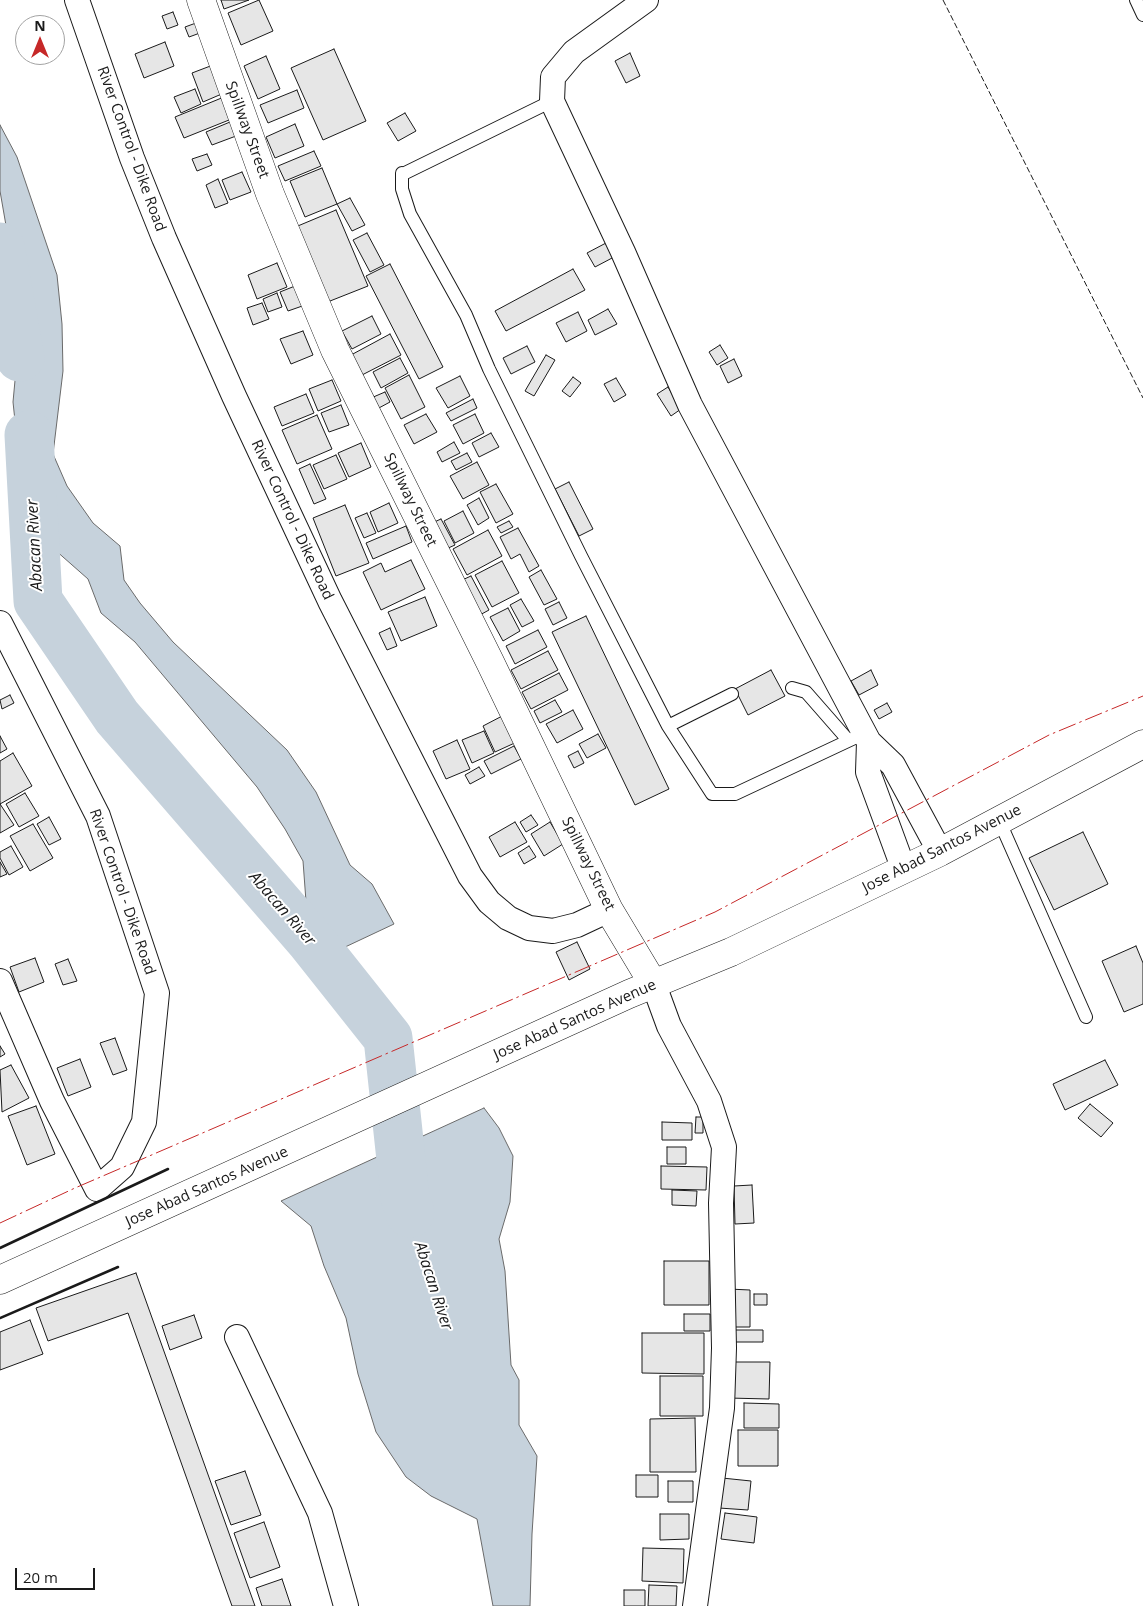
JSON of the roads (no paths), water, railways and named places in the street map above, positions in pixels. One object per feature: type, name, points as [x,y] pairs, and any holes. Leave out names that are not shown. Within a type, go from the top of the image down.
[{"type":"main road","name":"Spillway Street","points":[[201,0],[270,194],[335,350],[490,662],[609,910],[654,985]]},
{"type":"main road","name":"Jose Abad Santos Avenue","points":[[0,1280],[629,994],[731,952],[940,852],[1143,744]]},
{"type":"street","name":"River Control - Dike Road","points":[[77,0],[157,221],[234,396],[330,601],[470,876],[489,902],[508,918],[529,928],[553,931],[577,925],[609,910]]},
{"type":"street","points":[[646,0],[574,52],[553,78],[552,102],[624,252],[690,405],[861,738],[868,772],[904,870]]},
{"type":"street","name":"River Control - Dike Road","points":[[0,623],[98,816],[157,993],[144,1122],[122,1167],[96,1189],[52,1101],[0,981]]},
{"type":"street","points":[[861,738],[893,765],[940,852]]},
{"type":"street","points":[[654,985],[669,1026],[709,1101],[724,1147],[721,1203],[724,1348],[722,1408],[695,1606]]},
{"type":"street","points":[[237,1337],[320,1513],[346,1606]]},
{"type":"lane","points":[[1136,0],[1143,15]]},
{"type":"lane","points":[[552,102],[402,173],[402,189],[410,214],[466,316],[576,547],[668,726],[712,794],[734,794],[861,738],[806,692],[792,688]]},
{"type":"lane","points":[[668,726],[732,694]]},
{"type":"lane","points":[[999,820],[1086,1016]]},
{"type":"water","points":[[0,125],[17,157],[57,275],[62,324],[63,371],[53,454],[67,486],[93,523],[120,546],[124,580],[140,603],[173,642],[287,750],[316,792],[350,865],[372,884],[394,924],[309,964],[299,940],[307,915],[303,861],[285,829],[257,787],[135,642],[101,613],[88,579],[46,542],[26,480],[17,440],[13,402],[17,359],[8,324],[8,237],[0,191]]},
{"type":"water","points":[[484,1108],[499,1128],[513,1156],[510,1202],[499,1239],[505,1271],[511,1365],[519,1380],[519,1425],[537,1456],[530,1606],[493,1606],[477,1519],[431,1496],[406,1477],[376,1432],[358,1374],[346,1318],[324,1266],[311,1226],[281,1201]]},
{"type":"waterway","name":"Abacan River","points":[[0,247],[20,357]]},
{"type":"waterway","name":"Abacan River","points":[[29,435],[38,601],[117,717],[311,941],[388,1038],[405,1197],[410,1213]]}]
